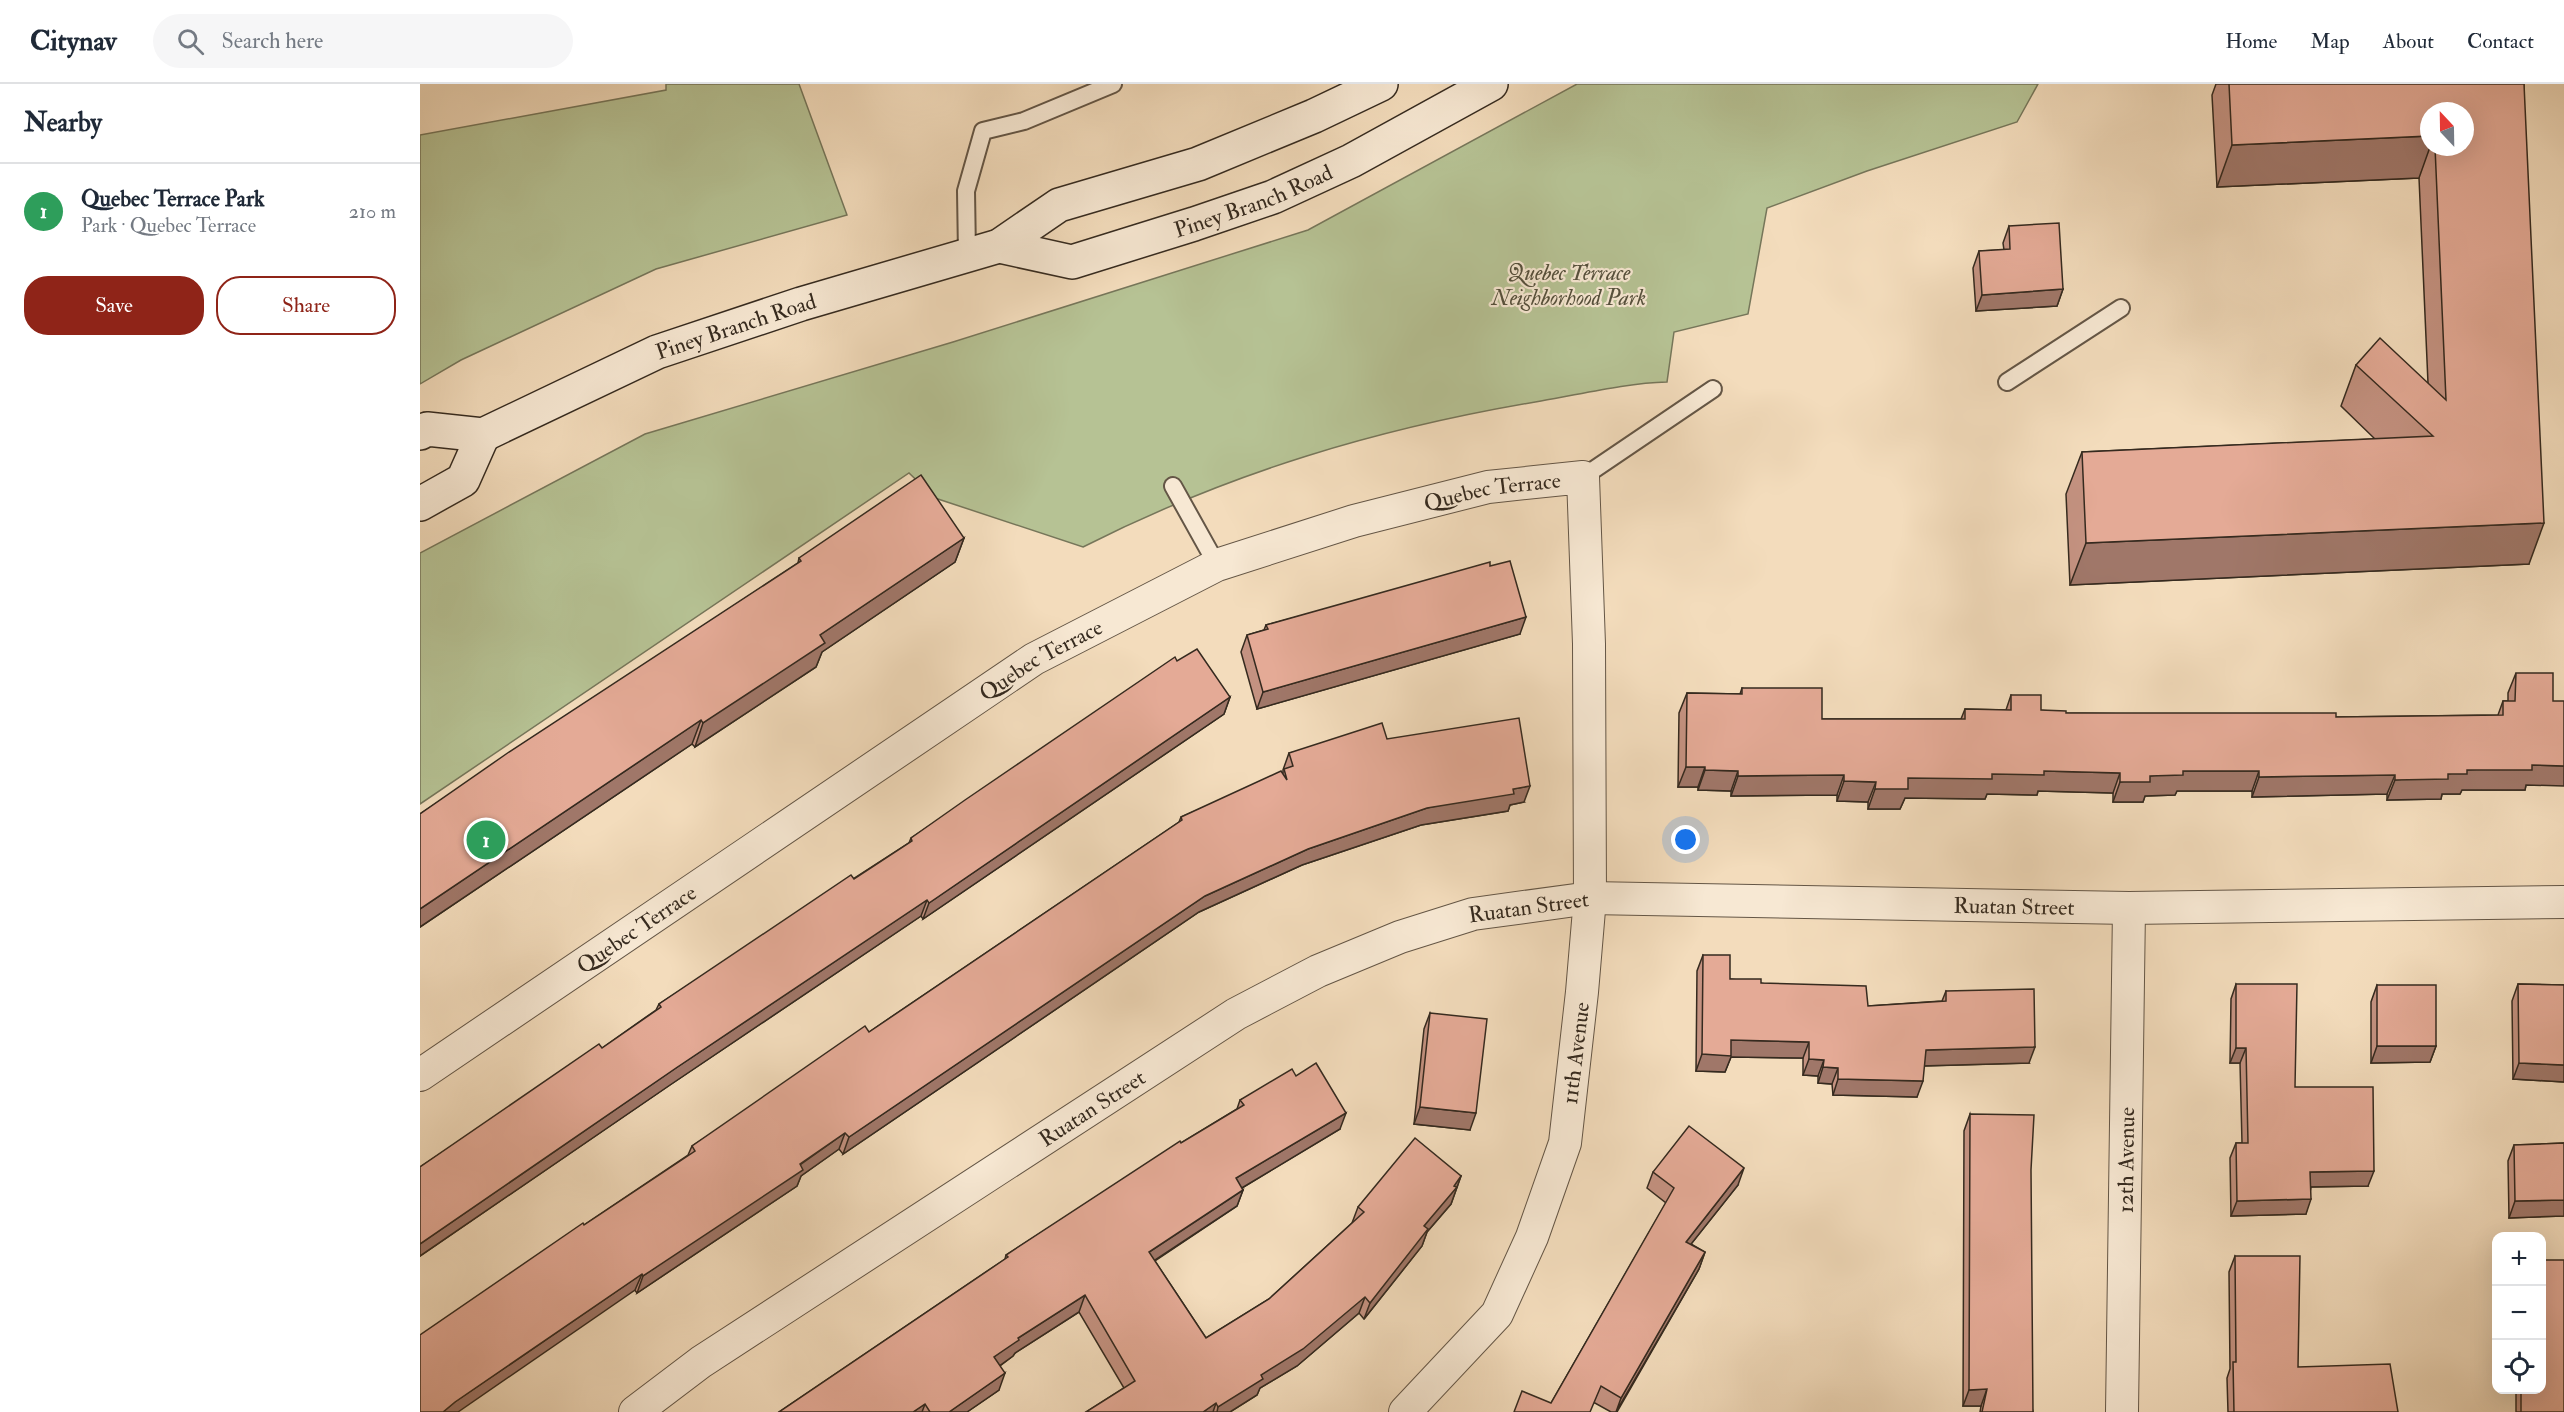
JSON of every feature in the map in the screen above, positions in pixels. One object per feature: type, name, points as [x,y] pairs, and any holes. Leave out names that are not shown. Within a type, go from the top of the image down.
[{"type":"main road","name":"Piney Branch Road","points":[[483,435],[657,352],[801,304],[999,246],[1059,205],[1197,164],[1314,116],[1381,84]]},
{"type":"main road","name":"Piney Branch Road","points":[[999,246],[1072,262],[1194,224],[1273,197],[1351,161],[1491,84]]},
{"type":"main road","points":[[420,433],[428,429],[483,435],[463,480],[420,504]]},
{"type":"street","name":"Quebec Terrace","points":[[420,1075],[1034,659],[1217,565],[1354,521],[1488,487],[1583,477],[1589,644]]},
{"type":"street","name":"11th Avenue","points":[[1406,1412],[1497,1314],[1532,1237],[1565,1143],[1590,898],[1589,644]]},
{"type":"street","name":"Ruatan Street","points":[[635,1412],[701,1362],[1236,1014],[1318,971],[1400,936],[1473,914],[1590,898],[2129,908],[2564,902]]},
{"type":"street","name":"12th Avenue","points":[[2122,1412],[2129,908]]},
{"type":"lane","points":[[967,254],[966,191],[983,131],[1024,121],[1113,84]]},
{"type":"lane","points":[[2007,382],[2121,308]]},
{"type":"lane","points":[[1583,477],[1713,389]]},
{"type":"lane","points":[[1173,486],[1217,565]]},
{"type":"green space","points":[[666,84],[799,84],[847,215],[656,269],[461,360],[420,384],[420,135],[666,90]]},
{"type":"green space","name":"Quebec Terrace Neighborhood Park","points":[[1577,84],[2038,84],[2017,122],[1867,171],[1767,208],[1748,314],[1674,332],[1667,382],[1620,387],[1481,412],[1364,439],[1250,475],[1194,496],[1083,547],[935,498],[909,473],[420,804],[420,553],[645,434],[953,342],[1308,230]]},
{"type":"building","points":[[2229,84],[2524,84],[2544,523],[2086,543],[2082,452],[2433,436],[2356,365],[2380,338],[2446,400],[2435,156],[2474,156],[2474,102],[2420,102],[2420,136],[2232,145]]},
{"type":"building","points":[[2059,223],[2063,289],[1982,295],[1979,251],[2010,249],[2009,226]]},
{"type":"building","points":[[921,475],[964,538],[820,635],[825,643],[703,723],[701,720],[420,909],[420,814],[509,752],[801,561],[799,558]]},
{"type":"building","points":[[1510,561],[1526,617],[1263,692],[1247,635],[1268,629],[1266,625],[1490,562],[1490,566]]},
{"type":"building","points":[[1197,649],[1230,697],[929,903],[927,900],[676,1068],[420,1244],[420,1167],[599,1044],[602,1048],[661,1007],[659,1004],[851,875],[854,879],[912,841],[911,838],[965,800],[1175,657],[1177,661]]},
{"type":"building","points":[[2516,673],[2553,673],[2553,701],[2564,701],[2564,766],[2532,765],[2532,770],[2467,770],[2467,774],[2448,774],[2448,779],[2395,780],[2395,775],[2259,777],[2259,771],[2183,771],[2183,775],[2150,776],[2150,782],[2120,782],[2120,773],[2044,771],[2044,775],[1992,774],[1992,779],[1908,778],[1908,789],[1875,789],[1876,782],[1844,781],[1844,775],[1738,776],[1738,771],[1686,767],[1687,693],[1742,694],[1742,688],[1822,688],[1822,719],[1965,719],[1965,709],[2011,710],[2011,695],[2041,695],[2041,710],[2066,711],[2066,713],[2336,713],[2336,717],[2503,715],[2503,701],[2515,701]]},
{"type":"building","points":[[1519,718],[1530,786],[1513,789],[1514,794],[1427,808],[1308,849],[1205,896],[849,1137],[845,1133],[800,1164],[803,1170],[643,1276],[642,1274],[443,1412],[420,1412],[420,1335],[583,1223],[584,1225],[695,1151],[692,1146],[865,1026],[869,1032],[1182,820],[1181,817],[1281,771],[1287,780],[1284,769],[1293,766],[1289,753],[1382,723],[1387,739]]},
{"type":"building","points":[[1703,955],[1730,955],[1730,979],[1761,979],[1761,983],[1866,986],[1868,1006],[1946,1001],[1946,991],[2034,989],[2035,1047],[1926,1050],[1923,1081],[1838,1079],[1838,1068],[1823,1067],[1824,1060],[1809,1059],[1809,1042],[1731,1040],[1731,1056],[1702,1054]]},
{"type":"building","points":[[2236,984],[2297,984],[2295,1087],[2373,1087],[2374,1171],[2310,1172],[2311,1199],[2237,1201],[2236,1143],[2248,1143],[2246,1048],[2236,1048]]},
{"type":"building","points":[[2518,984],[2564,985],[2564,1065],[2519,1063]]},
{"type":"building","points":[[2377,985],[2436,985],[2436,1046],[2377,1046]]},
{"type":"building","points":[[1430,1013],[1487,1019],[1476,1113],[1420,1107]]},
{"type":"building","points":[[1316,1063],[1346,1113],[1236,1178],[1243,1190],[1149,1252],[1206,1338],[1269,1299],[1364,1212],[1358,1207],[1415,1138],[1461,1176],[1454,1186],[1457,1187],[1424,1226],[1428,1229],[1370,1303],[1365,1297],[1303,1349],[1261,1375],[1263,1379],[1218,1407],[1216,1403],[1203,1412],[1086,1412],[1135,1381],[1085,1295],[1018,1338],[1019,1340],[994,1357],[1005,1373],[949,1412],[930,1412],[925,1404],[913,1412],[779,1412],[1008,1257],[1006,1255],[1180,1141],[1181,1143],[1244,1105],[1240,1100],[1292,1069],[1296,1076]]},
{"type":"building","points":[[1970,1114],[2034,1115],[2031,1170],[2033,1412],[1982,1412],[1987,1389],[1969,1390]]},
{"type":"building","points":[[1689,1126],[1744,1168],[1686,1242],[1705,1252],[1621,1398],[1601,1386],[1590,1412],[1514,1412],[1522,1391],[1551,1403],[1674,1188],[1653,1172]]},
{"type":"building","points":[[2564,1143],[2564,1200],[2515,1201],[2514,1145]]},
{"type":"building","points":[[2235,1256],[2300,1256],[2298,1367],[2390,1364],[2398,1412],[2234,1412]]},
{"type":"building","points":[[2546,1260],[2564,1260],[2564,1412],[2521,1412],[2521,1394],[2546,1394]]},
{"type":"place","name":"Quebec Terrace Park","points":[[486,840]]}]
